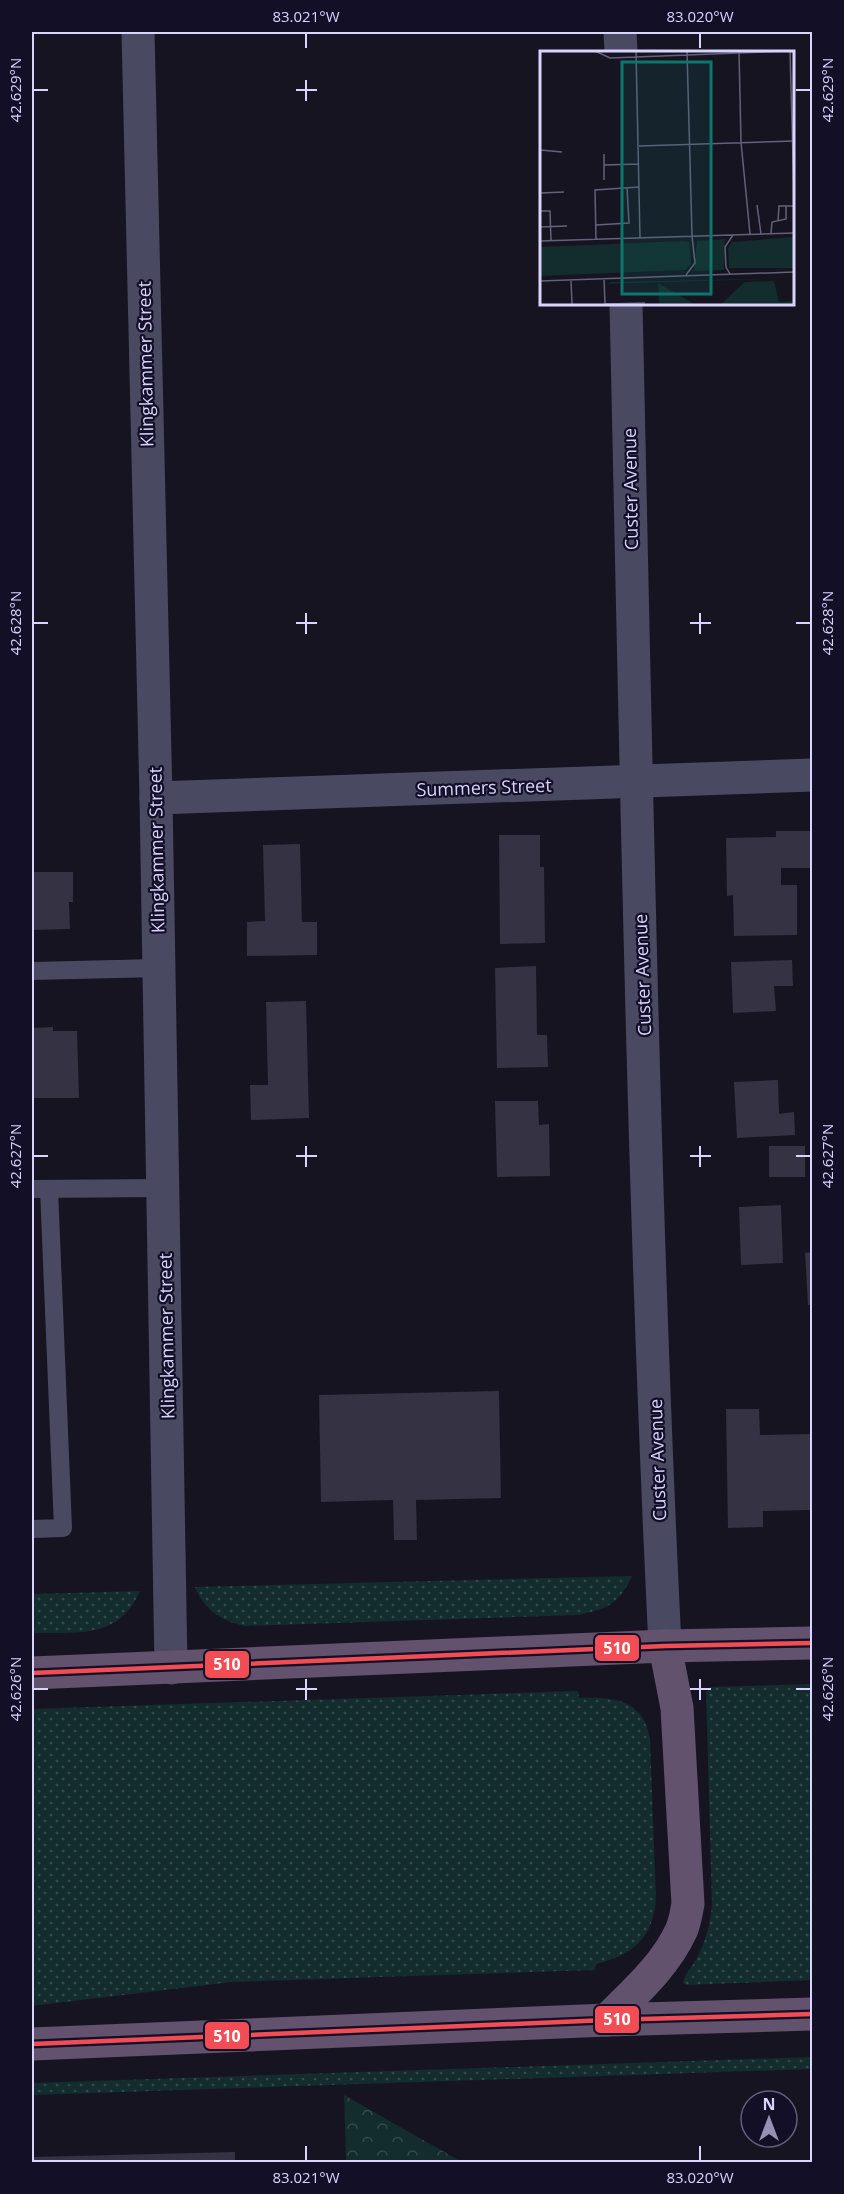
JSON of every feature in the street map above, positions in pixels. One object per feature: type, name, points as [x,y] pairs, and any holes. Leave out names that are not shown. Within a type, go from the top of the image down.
[{"type":"highway","points":[[32,1673],[665,1646],[813,1643]]},
{"type":"highway","points":[[607,2019],[643,1985],[669,1953],[682,1929],[688,1904],[677,1708],[665,1646]]},
{"type":"highway","points":[[32,2044],[607,2019],[813,2014]]},
{"type":"street","name":"Klingkammer Street","points":[[138,32],[156,798],[171,1668]]},
{"type":"street","points":[[620,32],[621,51]]},
{"type":"street","name":"Custer Avenue","points":[[626,304],[636,782],[652,1340],[665,1646]]},
{"type":"street","name":"Summers Street","points":[[156,798],[813,775]]},
{"type":"lane","points":[[32,971],[158,968]]},
{"type":"lane","points":[[32,1529],[63,1528],[40,1189],[163,1188]]},
{"type":"green space","points":[[632,1576],[622,1593],[611,1604],[578,1615],[244,1626],[227,1621],[214,1613],[203,1602],[195,1587]]},
{"type":"green space","points":[[140,1591],[131,1607],[121,1618],[108,1626],[80,1632],[32,1633],[32,1594]]},
{"type":"green space","points":[[812,1684],[812,1980],[687,1985],[683,1983],[703,1945],[712,1906],[706,1692],[711,1687]]},
{"type":"green space","points":[[578,1691],[579,1698],[615,1700],[634,1708],[641,1716],[650,1739],[656,1899],[651,1924],[645,1934],[639,1943],[621,1956],[596,1964],[595,1970],[231,1982],[32,2006],[32,1709]]},
{"type":"green space","points":[[812,2057],[812,2069],[32,2095],[32,2083]]},
{"type":"green space","points":[[344,2095],[462,2162],[346,2162]]},
{"type":"building","points":[[776,831],[812,831],[812,868],[781,868],[781,885],[797,885],[797,935],[734,936],[733,895],[727,896],[726,838],[776,837]]},
{"type":"building","points":[[499,835],[540,835],[540,867],[544,867],[545,943],[500,944]]},
{"type":"building","points":[[300,844],[302,922],[317,922],[317,955],[247,956],[247,922],[265,921],[263,845]]},
{"type":"building","points":[[32,872],[73,872],[73,902],[69,902],[70,929],[32,930]]},
{"type":"building","points":[[792,960],[793,986],[774,986],[776,1011],[733,1013],[731,962]]},
{"type":"building","points":[[536,966],[537,1035],[547,1035],[548,1067],[497,1068],[495,968]]},
{"type":"building","points":[[306,1001],[309,1118],[251,1120],[250,1085],[268,1085],[266,1002]]},
{"type":"building","points":[[53,1027],[53,1031],[77,1031],[79,1098],[32,1098],[32,1028]]},
{"type":"building","points":[[778,1080],[779,1114],[794,1112],[795,1135],[737,1138],[734,1082]]},
{"type":"building","points":[[495,1101],[538,1101],[539,1125],[549,1124],[550,1176],[497,1177]]},
{"type":"building","points":[[769,1146],[805,1146],[805,1177],[769,1177]]},
{"type":"building","points":[[781,1205],[783,1263],[741,1265],[739,1207]]},
{"type":"building","points":[[812,1252],[812,1305],[808,1305],[805,1253]]},
{"type":"building","points":[[499,1391],[501,1498],[416,1500],[417,1540],[394,1540],[393,1500],[321,1502],[319,1395]]},
{"type":"building","points":[[726,1409],[759,1409],[760,1435],[812,1434],[812,1510],[763,1511],[763,1527],[728,1528]]},
{"type":"building","points":[[235,2152],[235,2162],[32,2162],[32,2157]]},
{"type":"transit line","name":"510","points":[[32,1673],[665,1646],[812,1643]]},
{"type":"transit line","name":"510","points":[[32,2044],[607,2020],[812,2014]]}]
